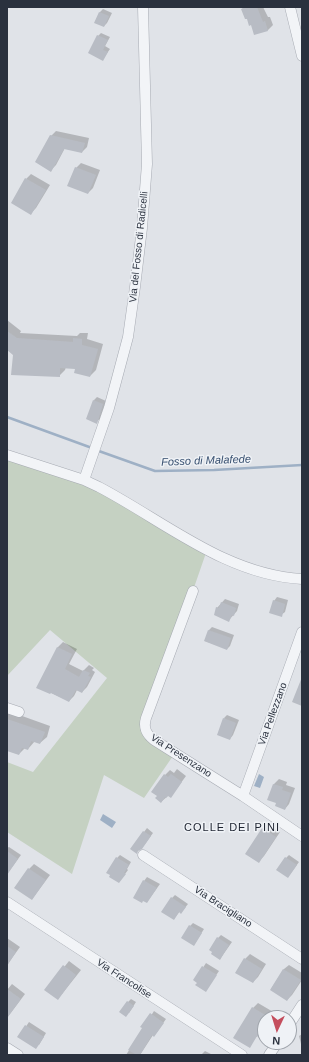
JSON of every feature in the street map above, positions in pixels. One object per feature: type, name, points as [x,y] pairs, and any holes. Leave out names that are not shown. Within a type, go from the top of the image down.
[{"type":"street","name":"Via del Fosso di Radicelli","points":[[84,480],[109,408],[128,337],[142,228],[146,164],[143,7]]},
{"type":"street","points":[[290,7],[302,56]]},
{"type":"street","points":[[7,455],[84,480],[120,498],[200,546],[226,559],[263,573],[281,577],[302,579]]},
{"type":"street","name":"Via Presenzano","points":[[193,591],[146,718],[145,729],[149,736],[154,740],[243,796],[302,836]]},
{"type":"street","name":"Via Pellezzano","points":[[243,796],[302,632]]},
{"type":"street","points":[[7,708],[19,712]]},
{"type":"street","name":"Via Bracigliano","points":[[143,855],[302,960]]},
{"type":"street","name":"Via Francolise","points":[[7,902],[242,1055]]},
{"type":"street","points":[[7,1048],[18,1055]]},
{"type":"green space","points":[[7,455],[84,480],[207,550],[145,729],[175,753],[144,798],[104,775],[72,874],[7,832],[7,762],[33,772],[107,678],[50,630],[7,676]]},
{"type":"water","points":[[259,774],[264,777],[260,788],[254,786]]},
{"type":"water","points":[[103,814],[116,822],[112,828],[100,820]]},
{"type":"building","points":[[246,7],[257,7],[263,22],[265,21],[268,31],[254,35],[251,25],[249,26],[241,9]]},
{"type":"building","points":[[99,12],[109,16],[104,27],[94,23]]},
{"type":"building","points":[[97,35],[108,40],[103,50],[108,52],[103,61],[88,53]]},
{"type":"building","points":[[50,135],[85,143],[82,153],[64,149],[51,172],[35,162]]},
{"type":"building","points":[[75,167],[96,175],[88,194],[67,186]]},
{"type":"building","points":[[25,178],[46,190],[31,215],[11,203]]},
{"type":"building","points":[[7,331],[17,338],[73,342],[73,338],[82,339],[82,345],[98,349],[90,377],[74,373],[75,369],[60,368],[60,377],[11,375],[13,355],[7,350]]},
{"type":"building","points":[[93,400],[103,404],[97,424],[86,419]]},
{"type":"building","points":[[273,600],[285,604],[282,617],[269,613]]},
{"type":"building","points":[[221,602],[236,608],[234,616],[232,615],[229,622],[214,615],[216,607],[219,608]]},
{"type":"building","points":[[208,630],[231,638],[227,650],[204,641]]},
{"type":"building","points":[[57,647],[72,654],[65,669],[79,677],[83,670],[90,673],[88,676],[91,677],[82,693],[76,690],[69,702],[51,693],[50,694],[36,688]]},
{"type":"building","points":[[302,677],[302,706],[292,702]]},
{"type":"building","points":[[223,718],[236,723],[230,740],[217,735]]},
{"type":"building","points":[[7,719],[45,732],[40,744],[31,741],[28,750],[22,748],[19,755],[7,751]]},
{"type":"building","points":[[164,774],[168,777],[171,774],[182,782],[171,798],[168,796],[166,798],[165,797],[161,803],[155,798],[157,796],[151,792]]},
{"type":"building","points":[[273,784],[283,787],[282,790],[291,793],[285,810],[275,806],[276,803],[267,800]]},
{"type":"building","points":[[262,828],[276,837],[259,863],[245,854]]},
{"type":"building","points":[[143,831],[151,836],[137,854],[130,849]]},
{"type":"building","points":[[7,851],[18,859],[7,875]]},
{"type":"building","points":[[116,857],[129,865],[124,873],[126,874],[119,883],[109,877],[110,875],[106,873]]},
{"type":"building","points":[[285,857],[297,865],[288,878],[276,870]]},
{"type":"building","points":[[28,868],[46,880],[32,900],[14,888]]},
{"type":"building","points":[[143,880],[157,888],[147,903],[143,901],[142,903],[133,898]]},
{"type":"building","points":[[171,897],[186,907],[181,914],[179,912],[174,920],[161,912]]},
{"type":"building","points":[[189,925],[202,933],[194,946],[181,938]]},
{"type":"building","points":[[217,937],[229,945],[220,960],[211,954],[212,952],[209,950]]},
{"type":"building","points":[[7,946],[16,952],[7,966]]},
{"type":"building","points":[[244,958],[262,969],[253,983],[235,973]]},
{"type":"building","points":[[63,965],[76,975],[58,1000],[44,990]]},
{"type":"building","points":[[202,966],[217,975],[206,992],[195,985],[197,983],[193,980]]},
{"type":"building","points":[[283,969],[301,980],[287,1001],[270,990]]},
{"type":"building","points":[[7,989],[21,999],[7,1018]]},
{"type":"building","points":[[127,1001],[134,1006],[126,1017],[119,1012]]},
{"type":"building","points":[[252,1007],[257,1010],[257,1036],[250,1048],[233,1038]]},
{"type":"building","points":[[150,1013],[164,1023],[154,1037],[152,1035],[140,1055],[137,1055],[128,1050],[142,1028],[140,1027]]},
{"type":"building","points":[[25,1025],[44,1037],[36,1049],[17,1037]]},
{"type":"waterway","points":[[7,417],[92,448]]},
{"type":"waterway","name":"Fosso di Malafede","points":[[96,450],[155,471],[214,470],[302,465]]},
{"type":"district","name":"COLLE DEI PINI","points":[[232,828]]}]
